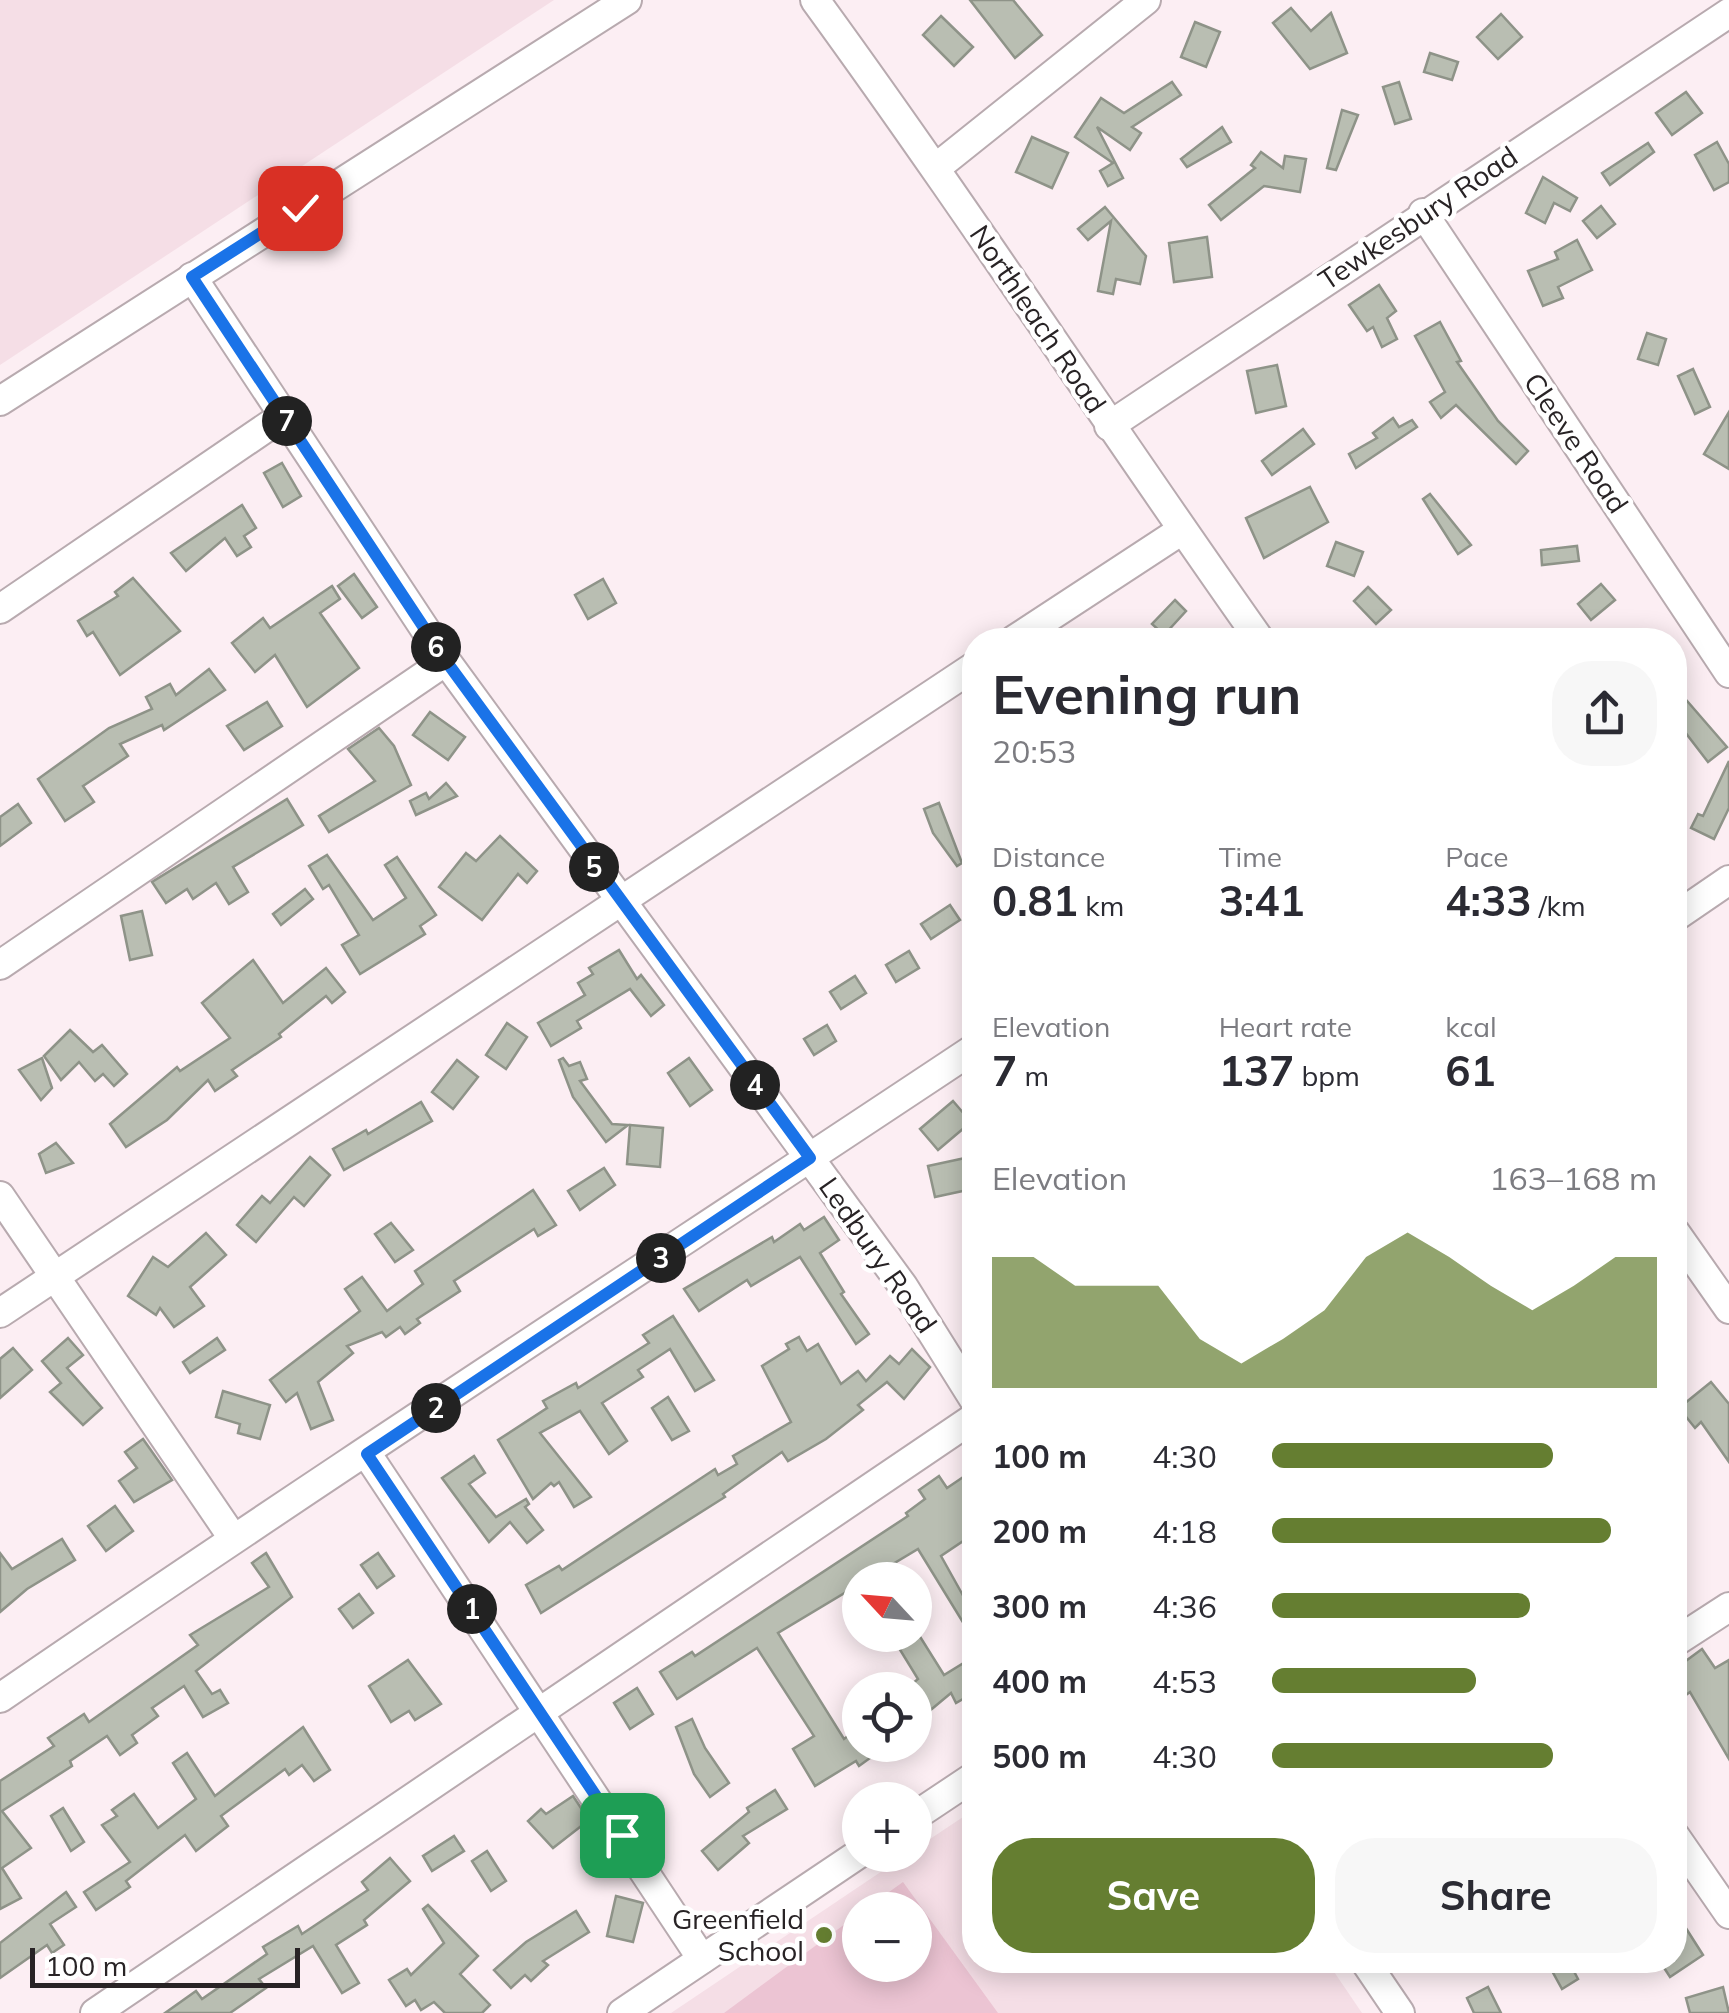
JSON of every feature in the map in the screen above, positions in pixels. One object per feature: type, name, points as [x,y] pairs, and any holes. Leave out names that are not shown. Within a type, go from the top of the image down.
[{"type":"street","points":[[0,401],[627,0]]},
{"type":"street","name":"Northleach Road","points":[[816,0],[937,167],[1109,426],[1251,628]]},
{"type":"street","points":[[937,167],[1146,0]]},
{"type":"street","points":[[1721,19],[1729,49]]},
{"type":"street","name":"Tewkesbury Road","points":[[1109,426],[1423,213],[1721,19]]},
{"type":"street","name":"Cleeve Road","points":[[1423,213],[1729,673]]},
{"type":"street","name":"Ledbury Road","points":[[192,277],[446,661],[902,1286],[962,1381]]},
{"type":"street","points":[[0,609],[283,416]]},
{"type":"street","points":[[1032,628],[1182,530]]},
{"type":"street","points":[[0,966],[446,661]]},
{"type":"street","points":[[0,1313],[962,675]]},
{"type":"street","points":[[1687,909],[1729,880]]},
{"type":"street","points":[[0,1698],[233,1538],[367,1454],[962,1057]]},
{"type":"street","points":[[0,1196],[233,1538]]},
{"type":"street","points":[[1687,1249],[1729,1309]]},
{"type":"street","points":[[95,2013],[962,1427]]},
{"type":"street","points":[[367,1454],[542,1711],[702,1959]]},
{"type":"street","points":[[1687,1634],[1729,1607]]},
{"type":"street","points":[[932,1805],[962,1785]]},
{"type":"street","points":[[1687,1853],[1729,1914]]},
{"type":"street","points":[[622,2013],[842,1865]]},
{"type":"street","points":[[1373,1973],[1400,2013]]},
{"type":"shaded area","points":[[0,0],[554,0],[0,365]]},
{"type":"shaded area","name":"Greenfield School","points":[[962,1818],[962,1973],[1335,1973],[1362,2013],[671,2013],[842,1898],[842,1982],[932,1982],[932,1892],[851,1892],[881,1872],[932,1872],[932,1838]]},
{"type":"shaded area","points":[[903,1882],[910,1892],[889,1892]]},
{"type":"shaded area","points":[[932,1922],[962,1963],[962,1973],[969,1973],[998,2013],[724,2013],[842,1926],[842,1982],[932,1982]]},
{"type":"building","points":[[970,0],[1013,0],[1042,35],[1015,58]]},
{"type":"building","points":[[1291,8],[1311,31],[1331,13],[1347,53],[1310,69],[1273,23]]},
{"type":"building","points":[[1501,14],[1522,37],[1498,59],[1477,37]]},
{"type":"building","points":[[941,16],[973,47],[954,66],[923,35]]},
{"type":"building","points":[[1195,22],[1220,32],[1206,67],[1181,57]]},
{"type":"building","points":[[1430,53],[1458,62],[1452,80],[1424,72]]},
{"type":"building","points":[[1172,82],[1181,95],[1132,127],[1141,133],[1130,150],[1097,127],[1123,178],[1108,186],[1100,171],[1113,163],[1075,137],[1101,98],[1124,113]]},
{"type":"building","points":[[1399,82],[1411,119],[1395,124],[1383,87]]},
{"type":"building","points":[[1686,92],[1702,113],[1672,135],[1656,113]]},
{"type":"building","points":[[1342,110],[1358,115],[1336,170],[1327,168]]},
{"type":"building","points":[[1222,127],[1231,142],[1187,167],[1181,159]]},
{"type":"building","points":[[1032,137],[1068,153],[1052,188],[1016,172]]},
{"type":"building","points":[[1717,142],[1729,164],[1729,182],[1714,190],[1695,155]]},
{"type":"building","points":[[1648,143],[1654,152],[1610,185],[1602,173]]},
{"type":"building","points":[[1261,152],[1283,168],[1285,156],[1306,159],[1300,192],[1264,186],[1221,220],[1209,205],[1255,168],[1251,165]]},
{"type":"building","points":[[1543,177],[1577,198],[1570,211],[1554,203],[1545,223],[1526,213]]},
{"type":"building","points":[[1601,206],[1615,224],[1597,238],[1583,221]]},
{"type":"building","points":[[1105,207],[1146,256],[1140,284],[1116,279],[1113,294],[1098,291],[1111,221],[1088,240],[1078,229]]},
{"type":"building","points":[[1207,237],[1212,277],[1174,282],[1169,243]]},
{"type":"building","points":[[1577,240],[1592,270],[1558,287],[1563,298],[1543,306],[1528,271],[1558,259],[1555,252]]},
{"type":"building","points":[[1379,285],[1396,311],[1387,318],[1397,339],[1382,347],[1373,327],[1367,331],[1349,305]]},
{"type":"building","points":[[1440,322],[1461,361],[1457,362],[1498,421],[1528,451],[1516,464],[1456,405],[1441,418],[1430,402],[1445,392],[1415,336]]},
{"type":"building","points":[[1647,333],[1666,339],[1658,365],[1638,359]]},
{"type":"building","points":[[1277,365],[1286,406],[1256,413],[1247,371]]},
{"type":"building","points":[[1693,369],[1710,407],[1695,414],[1678,376]]},
{"type":"building","points":[[1729,412],[1729,469],[1704,454]]},
{"type":"building","points":[[1393,418],[1399,427],[1412,420],[1417,427],[1356,468],[1349,454],[1377,438],[1373,433]]},
{"type":"building","points":[[1303,429],[1314,444],[1272,475],[1262,461]]},
{"type":"building","points":[[282,463],[301,496],[283,507],[264,473]]},
{"type":"building","points":[[1310,487],[1328,522],[1264,558],[1246,518]]},
{"type":"building","points":[[1430,494],[1471,545],[1458,554],[1423,499]]},
{"type":"building","points":[[242,505],[256,528],[244,536],[251,547],[237,556],[225,538],[186,571],[171,553]]},
{"type":"building","points":[[1336,542],[1363,552],[1354,576],[1327,566]]},
{"type":"building","points":[[1577,546],[1579,561],[1542,565],[1541,550]]},
{"type":"building","points":[[354,574],[377,607],[362,618],[338,586]]},
{"type":"building","points":[[133,578],[180,631],[120,675],[93,632],[87,636],[78,621],[118,596],[115,592]]},
{"type":"building","points":[[603,579],[616,603],[588,619],[575,595]]},
{"type":"building","points":[[1601,584],[1615,600],[1591,620],[1578,604]]},
{"type":"building","points":[[332,586],[340,599],[320,613],[359,668],[307,707],[275,655],[255,672],[232,643],[263,618],[270,628]]},
{"type":"building","points":[[1368,587],[1391,610],[1376,624],[1354,601]]},
{"type":"building","points":[[1175,600],[1186,611],[1170,628],[1152,624]]},
{"type":"building","points":[[209,669],[225,690],[164,730],[162,725],[120,744],[128,756],[83,786],[94,802],[65,821],[38,779],[109,728],[152,709],[146,697],[170,684],[176,695]]},
{"type":"building","points":[[1687,701],[1727,747],[1708,762],[1687,735]]},
{"type":"building","points":[[267,702],[282,726],[244,750],[227,726]]},
{"type":"building","points":[[430,712],[465,737],[448,760],[413,735]]},
{"type":"building","points":[[379,728],[394,746],[411,785],[329,832],[319,816],[375,781],[348,749]]},
{"type":"building","points":[[1729,761],[1729,808],[1714,839],[1691,828],[1698,814],[1703,816]]},
{"type":"building","points":[[446,783],[457,796],[416,815],[410,801],[426,793],[429,799]]},
{"type":"building","points":[[287,799],[303,825],[233,867],[248,892],[229,904],[216,883],[193,899],[187,889],[166,903],[152,882]]},
{"type":"building","points":[[939,803],[962,863],[957,866],[933,833],[924,809]]},
{"type":"building","points":[[18,804],[31,823],[0,846],[0,817]]},
{"type":"building","points":[[500,836],[537,871],[527,883],[518,874],[482,920],[439,887],[466,853],[476,861]]},
{"type":"building","points":[[327,855],[373,920],[406,898],[385,865],[397,857],[436,915],[420,926],[425,934],[360,974],[342,945],[359,935],[329,885],[323,889],[309,866]]},
{"type":"building","points":[[305,889],[313,899],[281,925],[273,914]]},
{"type":"building","points":[[950,905],[960,920],[931,939],[921,924]]},
{"type":"building","points":[[142,911],[152,955],[130,960],[121,916]]},
{"type":"building","points":[[619,950],[637,979],[641,975],[664,1005],[651,1016],[630,989],[577,1021],[581,1028],[551,1046],[538,1023],[585,995],[578,983],[593,974],[589,968]]},
{"type":"building","points":[[909,951],[919,968],[896,982],[886,965]]},
{"type":"building","points":[[253,960],[283,1003],[326,968],[345,992],[332,1003],[326,996],[279,1034],[281,1037],[232,1070],[237,1076],[215,1091],[208,1080],[167,1120],[126,1147],[110,1124],[177,1067],[180,1071],[230,1038],[202,1003]]},
{"type":"building","points":[[855,976],[866,993],[841,1009],[830,992]]},
{"type":"building","points":[[507,1023],[527,1037],[506,1069],[486,1055]]},
{"type":"building","points":[[827,1025],[836,1041],[814,1055],[804,1039]]},
{"type":"building","points":[[70,1030],[93,1052],[102,1045],[127,1074],[114,1086],[103,1074],[95,1081],[79,1062],[61,1080],[44,1056]]},
{"type":"building","points":[[42,1058],[52,1088],[41,1100],[19,1070]]},
{"type":"building","points":[[563,1058],[569,1066],[580,1062],[587,1079],[580,1081],[612,1124],[628,1125],[606,1142],[573,1097],[559,1060]]},
{"type":"building","points":[[689,1058],[712,1090],[690,1106],[668,1073]]},
{"type":"building","points":[[457,1060],[478,1077],[453,1109],[432,1092]]},
{"type":"building","points":[[953,1101],[962,1112],[962,1130],[938,1150],[920,1129]]},
{"type":"building","points":[[421,1102],[432,1121],[344,1170],[333,1149],[366,1130],[368,1134]]},
{"type":"building","points":[[630,1125],[663,1128],[660,1167],[627,1164]]},
{"type":"building","points":[[56,1143],[73,1163],[46,1173],[39,1154]]},
{"type":"building","points":[[310,1157],[330,1175],[304,1206],[294,1197],[256,1242],[237,1225],[262,1196],[270,1203]]},
{"type":"building","points":[[962,1159],[962,1191],[935,1197],[928,1166]]},
{"type":"building","points":[[604,1168],[615,1185],[580,1210],[568,1191]]},
{"type":"building","points":[[533,1190],[556,1225],[538,1236],[534,1229],[454,1281],[460,1291],[417,1319],[420,1323],[405,1334],[400,1327],[386,1337],[382,1332],[347,1346],[353,1353],[318,1382],[333,1420],[311,1429],[297,1393],[286,1402],[270,1380],[360,1311],[345,1289],[362,1277],[387,1311],[423,1284],[415,1271]]},
{"type":"building","points":[[824,1217],[839,1240],[820,1253],[844,1292],[841,1294],[869,1334],[856,1344],[800,1257],[751,1286],[747,1280],[699,1311],[684,1289],[772,1237],[774,1242],[800,1224],[804,1230]]},
{"type":"building","points":[[391,1223],[413,1250],[395,1262],[375,1234]]},
{"type":"building","points":[[206,1233],[226,1255],[190,1287],[204,1306],[174,1327],[160,1308],[156,1315],[128,1296],[153,1257],[168,1267]]},
{"type":"building","points":[[673,1316],[714,1380],[695,1391],[670,1349],[638,1370],[643,1377],[602,1403],[627,1441],[609,1454],[580,1411],[540,1433],[591,1497],[574,1507],[559,1482],[554,1486],[551,1483],[533,1499],[498,1440],[547,1408],[543,1401],[576,1383],[578,1388],[649,1343],[643,1335]]},
{"type":"building","points":[[799,1337],[807,1351],[818,1344],[841,1384],[858,1371],[866,1381],[890,1356],[899,1364],[912,1349],[930,1367],[904,1399],[887,1382],[858,1405],[863,1410],[826,1439],[788,1461],[782,1452],[723,1494],[725,1497],[541,1613],[526,1585],[559,1566],[562,1570],[715,1469],[718,1475],[737,1464],[733,1456],[791,1422],[762,1366],[789,1349],[786,1344]]},
{"type":"building","points":[[68,1338],[83,1355],[67,1368],[102,1408],[83,1425],[50,1392],[61,1383],[42,1361]]},
{"type":"building","points":[[217,1338],[225,1350],[190,1373],[183,1362]]},
{"type":"building","points":[[13,1348],[32,1370],[0,1398],[0,1359]]},
{"type":"building","points":[[1711,1382],[1729,1404],[1729,1462],[1701,1422],[1695,1428],[1687,1418],[1687,1402]]},
{"type":"building","points":[[223,1391],[270,1405],[260,1439],[238,1433],[240,1424],[216,1417]]},
{"type":"building","points":[[668,1397],[689,1431],[672,1440],[652,1408]]},
{"type":"building","points":[[143,1439],[172,1480],[134,1502],[119,1481],[137,1468],[125,1452]]},
{"type":"building","points":[[474,1456],[485,1473],[469,1484],[496,1517],[526,1499],[529,1504],[525,1507],[543,1530],[527,1543],[510,1522],[489,1542],[442,1478]]},
{"type":"building","points":[[939,1476],[947,1488],[962,1478],[962,1542],[941,1556],[962,1594],[962,1621],[932,1572],[932,1562],[926,1562],[918,1549],[896,1562],[842,1562],[842,1595],[778,1633],[842,1736],[842,1762],[854,1762],[815,1786],[793,1749],[814,1736],[757,1648],[677,1699],[660,1672],[692,1652],[695,1656],[908,1516],[906,1513],[925,1499],[919,1490]]},
{"type":"building","points":[[115,1506],[133,1531],[106,1551],[88,1526]]},
{"type":"building","points":[[62,1539],[75,1560],[27,1589],[0,1612],[0,1553],[12,1569]]},
{"type":"building","points":[[266,1553],[292,1597],[196,1671],[212,1694],[220,1690],[228,1703],[203,1717],[184,1686],[152,1708],[158,1716],[132,1735],[137,1743],[120,1755],[107,1736],[70,1761],[72,1766],[2,1811],[31,1848],[2,1868],[21,1898],[0,1909],[0,1781],[54,1746],[48,1738],[84,1714],[89,1722],[198,1645],[190,1635],[269,1587],[252,1563]]},
{"type":"building","points":[[378,1553],[394,1576],[377,1588],[361,1565]]},
{"type":"building","points":[[359,1594],[373,1613],[353,1628],[339,1609]]},
{"type":"building","points":[[1702,1649],[1715,1668],[1729,1660],[1729,1759],[1690,1692],[1687,1694],[1687,1660]]},
{"type":"building","points":[[901,1652],[930,1652],[944,1675],[962,1664],[962,1700],[956,1703],[951,1693],[932,1709],[932,1672],[914,1672]]},
{"type":"building","points":[[408,1660],[441,1704],[415,1720],[409,1711],[391,1722],[369,1686]]},
{"type":"building","points":[[637,1688],[653,1714],[630,1729],[614,1703]]},
{"type":"building","points":[[692,1719],[705,1748],[729,1783],[710,1797],[694,1774],[676,1727]]},
{"type":"building","points":[[303,1727],[330,1770],[314,1781],[302,1765],[289,1775],[285,1769],[221,1816],[228,1826],[196,1851],[185,1835],[126,1881],[130,1887],[96,1910],[84,1892],[130,1862],[102,1825],[117,1816],[112,1810],[134,1794],[158,1828],[196,1799],[173,1763],[187,1753],[215,1796]]},
{"type":"building","points":[[775,1790],[787,1809],[743,1836],[749,1843],[718,1870],[702,1851],[749,1812],[747,1808]]},
{"type":"building","points":[[573,1796],[589,1820],[553,1848],[528,1821],[541,1809],[546,1814]]},
{"type":"building","points":[[63,1808],[84,1842],[71,1851],[51,1816]]},
{"type":"building","points":[[454,1836],[464,1851],[432,1871],[423,1856]]},
{"type":"building","points":[[487,1851],[506,1881],[491,1891],[472,1861]]},
{"type":"building","points":[[390,1858],[410,1881],[364,1920],[367,1925],[336,1945],[359,1983],[342,1993],[313,1946],[259,1979],[266,1988],[230,2013],[165,2013],[196,1991],[202,1999],[267,1954],[263,1947],[298,1926],[302,1934],[368,1890],[362,1882]]},
{"type":"building","points":[[66,1892],[76,1907],[50,1924],[64,1945],[52,1953],[47,1945],[0,1978],[0,1943]]},
{"type":"building","points":[[616,1896],[643,1903],[633,1942],[607,1936]]},
{"type":"building","points":[[428,1905],[478,1956],[460,1974],[490,2005],[482,2013],[445,2013],[434,2002],[421,2010],[415,2000],[406,2006],[389,1980],[407,1969],[411,1975],[444,1943],[423,1909]]},
{"type":"building","points":[[576,1911],[589,1932],[543,1961],[548,1965],[531,1981],[525,1975],[511,1988],[494,1970],[526,1942]]},
{"type":"building","points":[[1687,1930],[1703,1955],[1687,1966]]},
{"type":"building","points":[[1553,1973],[1575,1973],[1578,1979],[1562,1989]]},
{"type":"building","points":[[1488,1987],[1501,2013],[1474,2013],[1467,1998]]},
{"type":"building","points":[[1723,1987],[1729,2013],[1690,2013],[1686,1998]]},
{"type":"place","name":"Greenfield School","points":[[824,1935]]},
{"type":"route","points":[[300,208],[192,277],[446,661],[618,901],[810,1158],[367,1454],[622,1835]]}]
